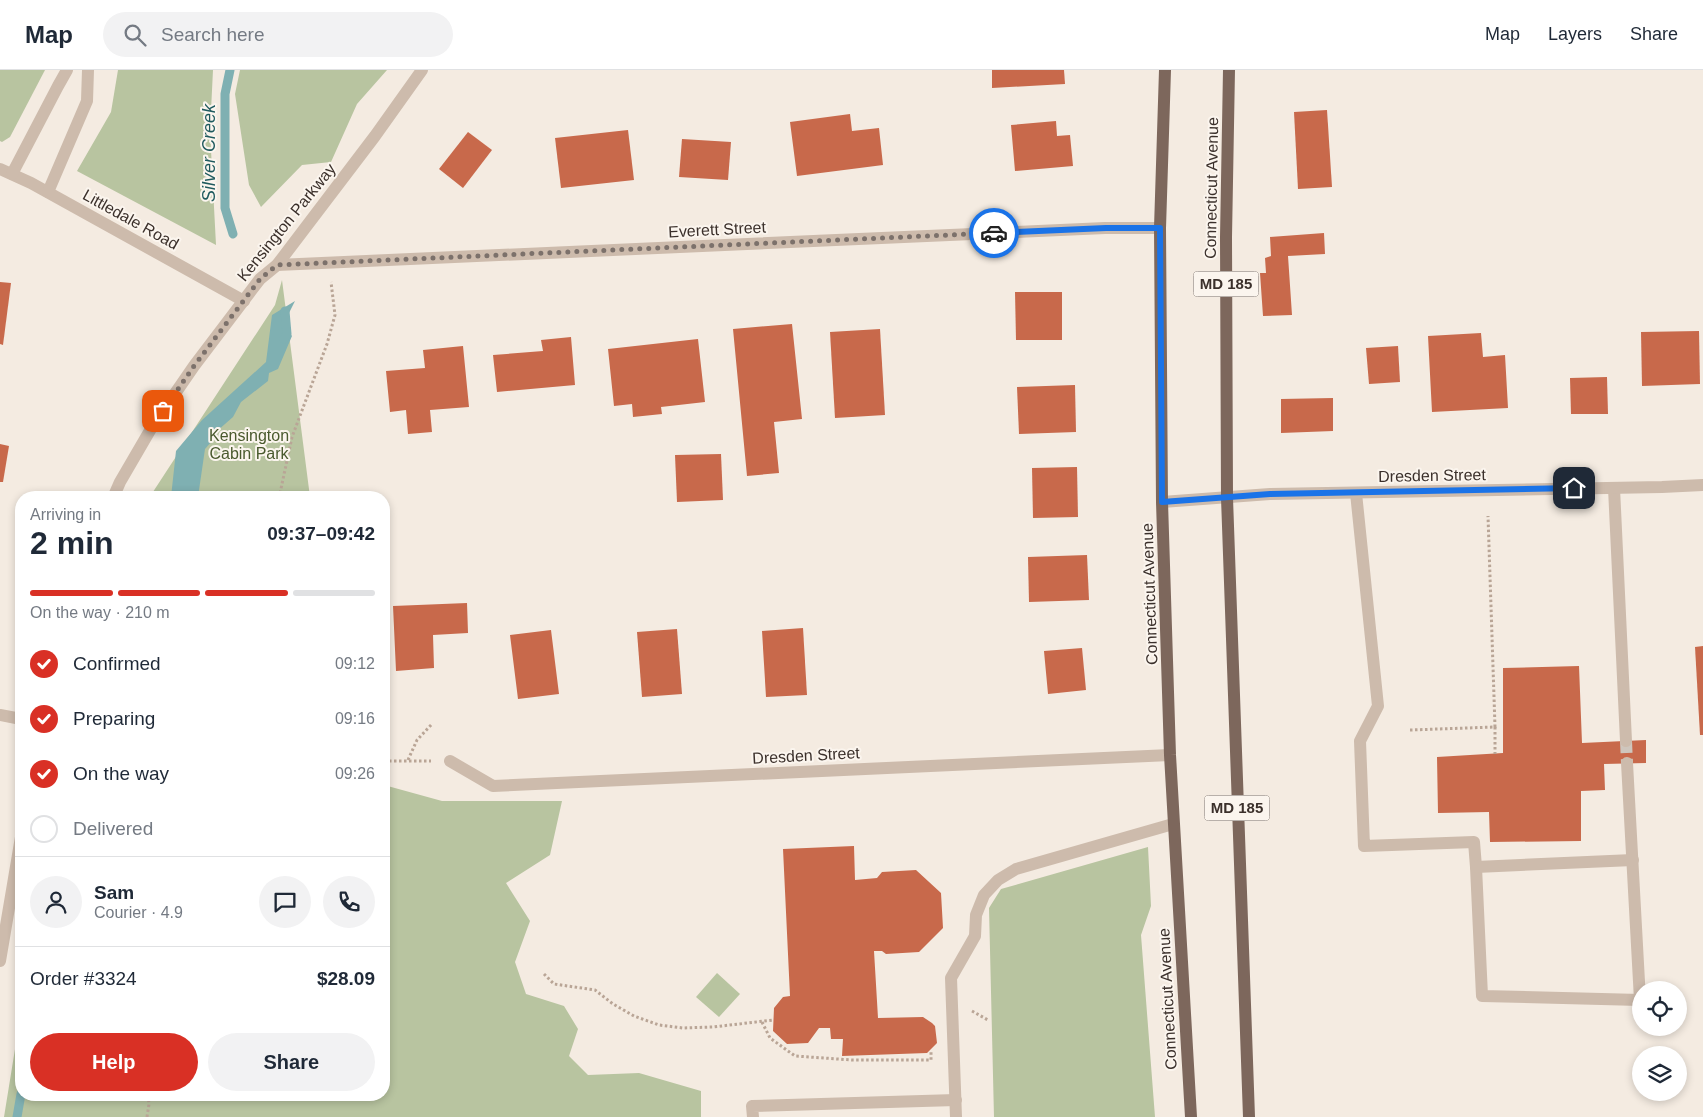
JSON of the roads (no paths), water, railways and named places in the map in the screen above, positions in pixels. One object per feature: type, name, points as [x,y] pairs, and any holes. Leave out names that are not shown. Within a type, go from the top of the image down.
[{"type":"main road","name":"Connecticut Avenue","points":[[1165,70],[1160,228],[1162,502],[1173,824],[1191,1117]]},
{"type":"main road","name":"Connecticut Avenue","points":[[1229,70],[1226,237],[1227,498],[1249,1117]]},
{"type":"street","points":[[12,174],[68,70]]},
{"type":"street","points":[[48,192],[87,101],[88,70]]},
{"type":"street","name":"Kensington Parkway","points":[[116,491],[152,427],[194,366],[260,279],[277,265],[375,136],[422,70]]},
{"type":"street","name":"Littledale Road","points":[[0,168],[48,192],[244,301]]},
{"type":"street","name":"Everett Street","points":[[277,265],[1096,229],[1160,228]]},
{"type":"street","name":"Dresden Street","points":[[1162,502],[1270,494],[1703,485]]},
{"type":"street","points":[[1614,488],[1626,741]]},
{"type":"street","points":[[1356,493],[1378,706],[1360,741],[1364,846],[1474,842],[1482,996],[1640,1000],[1627,763]]},
{"type":"street","points":[[0,715],[15,718]]},
{"type":"street","name":"Dresden Street","points":[[450,761],[493,786],[1170,755]]},
{"type":"street","points":[[956,1117],[951,978],[975,936],[976,915],[984,896],[998,880],[1016,869],[1173,824]]},
{"type":"street","points":[[1476,867],[1633,860]]},
{"type":"street","points":[[0,961],[15,872]]},
{"type":"street","points":[[752,1117],[752,1106],[956,1100]]},
{"type":"water","points":[[295,301],[283,325],[292,336],[278,369],[269,373],[268,381],[241,402],[233,417],[217,431],[205,449],[199,491],[172,491],[176,451],[202,420],[266,362],[272,315]]},
{"type":"waterway","name":"Silver Creek","points":[[230,70],[225,94],[225,208],[233,234]]},
{"type":"waterway","name":"Silver Creek","points":[[284,339],[287,334],[285,311]]},
{"type":"waterway","points":[[17,1117],[20,1101]]},
{"type":"tunnel","points":[[1626,741],[1627,763]]},
{"type":"park label","name":"Kensington Cabin Park","points":[[249,444]]}]
